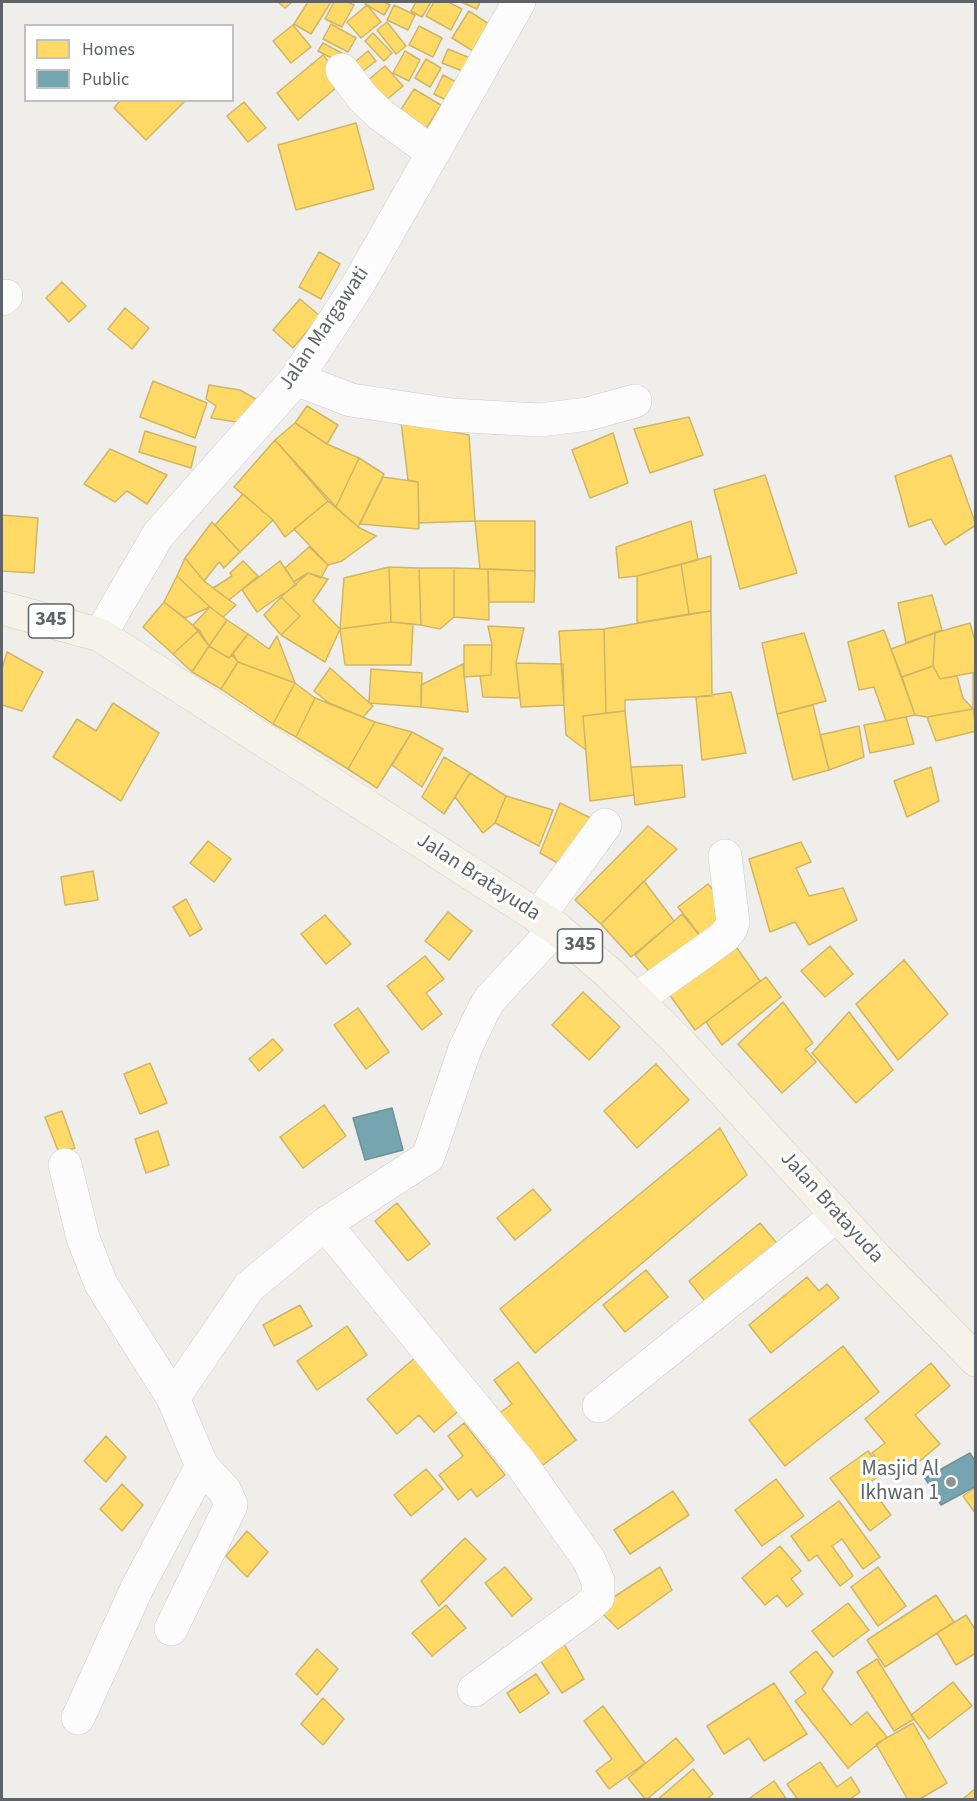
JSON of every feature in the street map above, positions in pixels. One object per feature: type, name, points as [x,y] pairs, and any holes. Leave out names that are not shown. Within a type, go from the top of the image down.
[{"type":"main road","name":"Jalan Bratayuda","points":[[2,608],[99,635],[547,923],[637,999],[837,1215],[970,1345]]},
{"type":"street","name":"Jalan Margawati","points":[[99,635],[158,535],[296,379],[359,283],[519,2]]},
{"type":"street","points":[[342,70],[381,115],[433,153]]},
{"type":"street","points":[[296,379],[351,400],[451,415],[539,420],[588,414],[635,401]]},
{"type":"street","points":[[173,1398],[249,1287],[325,1224],[428,1157],[465,1049],[483,1011],[547,923],[605,825]]},
{"type":"street","points":[[637,999],[724,937],[731,928],[734,922],[725,856]]},
{"type":"street","points":[[64,1165],[82,1238],[101,1284],[173,1398],[202,1466],[225,1491],[231,1504],[171,1629]]},
{"type":"street","points":[[599,1406],[837,1215]]},
{"type":"street","points":[[325,1224],[522,1465],[589,1560],[598,1581],[598,1597],[588,1607],[474,1690]]},
{"type":"street","points":[[78,1718],[138,1586],[202,1466]]},
{"type":"building: Homes","points":[[278,2],[292,2],[285,8]]},
{"type":"building: Homes","points":[[308,2],[331,2],[311,34],[294,24]]},
{"type":"building: Homes","points":[[334,2],[347,2],[354,5],[342,27],[325,19]]},
{"type":"building: Homes","points":[[384,2],[390,5],[384,15],[365,4]]},
{"type":"building: Homes","points":[[416,2],[431,2],[422,17],[411,11]]},
{"type":"building: Homes","points":[[434,2],[448,2],[462,9],[451,30],[426,16]]},
{"type":"building: Homes","points":[[461,2],[480,2],[477,9]]},
{"type":"building: Homes","points":[[367,5],[381,22],[361,38],[347,22]]},
{"type":"building: Homes","points":[[394,5],[415,15],[408,30],[387,20]]},
{"type":"building: Homes","points":[[469,11],[489,24],[473,51],[452,38]]},
{"type":"building: Homes","points":[[387,22],[406,46],[396,54],[377,30]]},
{"type":"building: Homes","points":[[331,24],[356,38],[348,52],[323,39]]},
{"type":"building: Homes","points":[[293,25],[311,47],[291,63],[273,41]]},
{"type":"building: Homes","points":[[419,26],[442,38],[433,57],[409,45]]},
{"type":"building: Homes","points":[[373,33],[392,53],[384,61],[365,41]]},
{"type":"building: Homes","points":[[323,43],[347,56],[343,64],[318,51]]},
{"type":"building: Homes","points":[[448,49],[470,58],[465,72],[442,63]]},
{"type":"building: Homes","points":[[368,51],[376,61],[363,71],[355,62]]},
{"type":"building: Homes","points":[[405,51],[420,60],[409,81],[393,73]]},
{"type":"building: Homes","points":[[323,55],[344,81],[298,120],[277,93]]},
{"type":"building: Homes","points":[[426,59],[441,68],[430,87],[415,78]]},
{"type":"building: Homes","points":[[385,66],[403,86],[385,101],[367,81]]},
{"type":"building: Homes","points":[[443,75],[458,83],[448,101],[434,94]]},
{"type":"building: Homes","points":[[414,89],[441,105],[424,132],[397,116]]},
{"type":"building: Homes","points":[[119,102],[184,102],[146,140],[114,108]]},
{"type":"building: Homes","points":[[244,102],[266,128],[248,142],[227,116]]},
{"type":"building: Homes","points":[[356,123],[374,189],[296,210],[278,145]]},
{"type":"building: Homes","points":[[319,252],[340,264],[321,299],[299,287]]},
{"type":"building: Homes","points":[[62,282],[86,306],[69,322],[46,298]]},
{"type":"building: Homes","points":[[300,299],[320,316],[293,348],[273,330]]},
{"type":"building: Homes","points":[[125,308],[149,328],[132,349],[108,329]]},
{"type":"building: Homes","points":[[153,381],[207,403],[195,438],[140,417]]},
{"type":"building: Homes","points":[[209,385],[240,390],[259,401],[236,422],[211,418],[216,406],[206,399]]},
{"type":"building: Homes","points":[[307,406],[338,425],[327,444],[295,423]]},
{"type":"building: Homes","points":[[689,417],[703,455],[650,473],[634,429]]},
{"type":"building: Homes","points":[[401,422],[469,435],[475,521],[419,523],[418,482],[408,480]]},
{"type":"building: Homes","points":[[295,423],[327,444],[359,458],[336,507],[275,440]]},
{"type":"building: Homes","points":[[145,431],[196,447],[191,468],[139,452]]},
{"type":"building: Homes","points":[[613,433],[628,483],[590,498],[572,450]]},
{"type":"building: Homes","points":[[275,440],[328,501],[285,537],[273,520],[234,487]]},
{"type":"building: Homes","points":[[110,449],[167,475],[147,504],[127,491],[115,502],[84,484]]},
{"type":"building: Homes","points":[[951,455],[976,525],[945,545],[931,519],[909,527],[895,476]]},
{"type":"building: Homes","points":[[359,458],[384,474],[358,527],[336,507]]},
{"type":"building: Homes","points":[[765,475],[797,573],[740,589],[714,490]]},
{"type":"building: Homes","points":[[383,477],[418,482],[419,529],[360,524]]},
{"type":"building: Homes","points":[[243,494],[273,520],[240,552],[215,525]]},
{"type":"building: Homes","points":[[328,501],[358,527],[376,536],[342,561],[328,565],[294,529]]},
{"type":"building: Homes","points":[[2,515],[38,518],[34,573],[2,571]]},
{"type":"building: Homes","points":[[475,521],[535,521],[535,571],[480,569]]},
{"type":"building: Homes","points":[[691,521],[698,560],[637,576],[619,578],[616,547]]},
{"type":"building: Homes","points":[[212,522],[240,552],[224,568],[219,562],[204,581],[185,558]]},
{"type":"building: Homes","points":[[309,547],[328,565],[321,578],[308,573],[294,582],[285,568]]},
{"type":"building: Homes","points":[[711,556],[711,611],[689,614],[681,564]]},
{"type":"building: Homes","points":[[185,558],[204,581],[236,605],[223,617],[177,576]]},
{"type":"building: Homes","points":[[243,561],[258,576],[229,600],[213,588],[232,576],[230,573]]},
{"type":"building: Homes","points":[[280,561],[296,585],[257,612],[242,590]]},
{"type":"building: Homes","points":[[681,564],[689,614],[637,623],[637,576]]},
{"type":"building: Homes","points":[[389,567],[419,568],[421,625],[391,622]]},
{"type":"building: Homes","points":[[389,567],[391,622],[340,629],[344,578]]},
{"type":"building: Homes","points":[[419,568],[454,568],[454,617],[440,629],[421,625]]},
{"type":"building: Homes","points":[[454,568],[488,569],[489,620],[454,617]]},
{"type":"building: Homes","points":[[488,569],[535,571],[534,602],[489,602]]},
{"type":"building: Homes","points":[[308,573],[328,579],[313,601],[340,629],[325,662],[281,635],[300,616],[281,597]]},
{"type":"building: Homes","points":[[177,576],[210,607],[185,618],[164,602]]},
{"type":"building: Homes","points":[[932,595],[942,630],[906,643],[898,603]]},
{"type":"building: Homes","points":[[281,597],[300,616],[281,635],[264,615]]},
{"type":"building: Homes","points":[[164,602],[199,630],[173,654],[143,627]]},
{"type":"building: Homes","points":[[210,607],[227,620],[209,646],[193,625]]},
{"type":"building: Homes","points":[[711,611],[712,696],[625,700],[625,711],[606,713],[604,629]]},
{"type":"building: Homes","points":[[227,620],[248,634],[229,658],[209,646]]},
{"type":"building: Homes","points":[[391,622],[413,624],[411,665],[345,665],[340,629]]},
{"type":"building: Homes","points":[[970,623],[976,644],[976,672],[940,679],[933,666],[935,633]]},
{"type":"building: Homes","points":[[488,626],[524,628],[516,663],[520,698],[483,697],[480,676],[491,675],[492,645]]},
{"type":"building: Homes","points":[[604,629],[606,713],[583,716],[586,750],[566,735],[559,631]]},
{"type":"building: Homes","points":[[199,630],[209,646],[192,672],[173,654]]},
{"type":"building: Homes","points":[[884,630],[915,715],[886,721],[874,687],[859,690],[848,642]]},
{"type":"building: Homes","points":[[804,633],[826,701],[777,714],[762,643]]},
{"type":"building: Homes","points":[[935,633],[933,666],[902,677],[891,649]]},
{"type":"building: Homes","points":[[248,634],[269,649],[277,636],[295,683],[238,662],[232,655]]},
{"type":"building: Homes","points":[[464,645],[492,645],[491,675],[464,677]]},
{"type":"building: Homes","points":[[209,646],[229,658],[233,654],[238,662],[221,689],[192,672]]},
{"type":"building: Homes","points":[[7,652],[43,672],[22,711],[2,705],[2,669]]},
{"type":"building: Homes","points":[[238,662],[295,683],[273,724],[221,689]]},
{"type":"building: Homes","points":[[516,663],[563,664],[564,705],[521,707]]},
{"type":"building: Homes","points":[[463,664],[468,712],[421,707],[421,685]]},
{"type":"building: Homes","points":[[933,666],[940,679],[957,676],[963,698],[973,709],[927,717],[915,715],[902,677]]},
{"type":"building: Homes","points":[[330,668],[373,706],[363,717],[329,703],[314,691]]},
{"type":"building: Homes","points":[[371,669],[422,673],[421,707],[369,703]]},
{"type":"building: Homes","points":[[976,673],[976,716],[973,709],[973,674]]},
{"type":"building: Homes","points":[[295,683],[315,698],[296,737],[273,724]]},
{"type":"building: Homes","points":[[731,692],[746,753],[702,760],[696,697]]},
{"type":"building: Homes","points":[[315,698],[375,722],[348,769],[296,737]]},
{"type":"building: Homes","points":[[113,703],[159,733],[121,801],[53,757],[77,719],[96,731]]},
{"type":"building: Homes","points":[[813,705],[829,770],[793,780],[777,714]]},
{"type":"building: Homes","points":[[973,709],[976,731],[936,741],[927,717]]},
{"type":"building: Homes","points":[[625,711],[634,795],[590,801],[583,716]]},
{"type":"building: Homes","points":[[906,717],[914,744],[870,753],[864,725]]},
{"type":"building: Homes","points":[[375,722],[412,732],[377,788],[348,769]]},
{"type":"building: Homes","points":[[859,726],[864,757],[829,770],[820,735]]},
{"type":"building: Homes","points":[[412,732],[443,749],[422,787],[392,765]]},
{"type":"building: Homes","points":[[444,757],[470,773],[444,814],[422,797]]},
{"type":"building: Homes","points":[[682,765],[685,797],[635,805],[631,767]]},
{"type":"building: Homes","points":[[931,767],[939,801],[907,817],[894,781]]},
{"type":"building: Homes","points":[[470,773],[506,796],[495,823],[483,833],[455,797]]},
{"type":"building: Homes","points":[[506,796],[553,810],[539,846],[495,823]]},
{"type":"building: Homes","points":[[560,803],[605,825],[572,871],[540,853]]},
{"type":"building: Homes","points":[[648,826],[677,849],[601,924],[575,900]]},
{"type":"building: Homes","points":[[208,841],[231,859],[214,882],[190,863]]},
{"type":"building: Homes","points":[[801,842],[811,862],[796,868],[809,896],[843,888],[857,920],[809,945],[795,922],[770,932],[749,859]]},
{"type":"building: Homes","points":[[93,871],[98,900],[65,905],[61,877]]},
{"type":"building: Homes","points":[[644,881],[674,921],[631,957],[601,924]]},
{"type":"building: Homes","points":[[708,884],[733,913],[709,947],[678,907]]},
{"type":"building: Homes","points":[[186,899],[202,929],[190,936],[173,907]]},
{"type":"building: Homes","points":[[448,912],[472,931],[449,960],[425,941]]},
{"type":"building: Homes","points":[[682,914],[709,947],[659,983],[635,955]]},
{"type":"building: Homes","points":[[325,915],[351,944],[326,964],[301,934]]},
{"type":"building: Homes","points":[[830,946],[853,974],[825,997],[801,971]]},
{"type":"building: Homes","points":[[737,948],[760,981],[695,1030],[669,994]]},
{"type":"building: Homes","points":[[425,956],[444,979],[426,993],[442,1014],[422,1030],[387,986]]},
{"type":"building: Homes","points":[[904,960],[948,1014],[898,1060],[856,1004]]},
{"type":"building: Homes","points":[[766,977],[781,997],[722,1045],[706,1022]]},
{"type":"building: Homes","points":[[583,992],[620,1027],[589,1060],[552,1025]]},
{"type":"building: Homes","points":[[783,1002],[813,1043],[805,1049],[816,1062],[782,1093],[738,1044]]},
{"type":"building: Homes","points":[[358,1008],[389,1052],[366,1069],[334,1025]]},
{"type":"building: Homes","points":[[849,1012],[893,1070],[856,1103],[812,1053]]},
{"type":"building: Homes","points":[[273,1039],[283,1050],[259,1071],[249,1059]]},
{"type":"building: Homes","points":[[150,1063],[167,1103],[140,1114],[124,1074]]},
{"type":"building: Homes","points":[[656,1064],[689,1100],[637,1148],[604,1111]]},
{"type":"building: Homes","points":[[324,1105],[346,1136],[303,1168],[280,1137]]},
{"type":"building: Homes","points":[[62,1111],[75,1148],[59,1153],[45,1117]]},
{"type":"building: Homes","points":[[720,1128],[747,1175],[535,1353],[500,1309]]},
{"type":"building: Homes","points":[[158,1131],[169,1165],[146,1173],[135,1139]]},
{"type":"building: Homes","points":[[533,1189],[551,1210],[515,1240],[497,1218]]},
{"type":"building: Homes","points":[[397,1203],[430,1244],[408,1261],[375,1221]]},
{"type":"building: Homes","points":[[760,1223],[780,1247],[708,1305],[689,1281]]},
{"type":"building: Homes","points":[[646,1270],[668,1297],[625,1332],[603,1305]]},
{"type":"building: Homes","points":[[807,1277],[819,1291],[827,1284],[839,1298],[771,1353],[749,1325]]},
{"type":"building: Homes","points":[[300,1305],[312,1326],[274,1346],[263,1325]]},
{"type":"building: Homes","points":[[347,1326],[367,1355],[317,1390],[297,1361]]},
{"type":"building: Homes","points":[[843,1346],[879,1392],[785,1466],[749,1420]]},
{"type":"building: Homes","points":[[416,1357],[461,1409],[434,1432],[419,1415],[397,1434],[367,1399]]},
{"type":"building: Homes","points":[[518,1362],[576,1440],[539,1468],[498,1414],[512,1404],[494,1380]]},
{"type":"building: Homes","points":[[931,1363],[950,1386],[915,1415],[940,1444],[896,1481],[872,1453],[885,1443],[865,1419]]},
{"type":"building: Homes","points":[[464,1423],[505,1475],[477,1497],[471,1489],[458,1500],[439,1475],[463,1456],[448,1436]]},
{"type":"building: Homes","points":[[106,1436],[126,1457],[106,1482],[84,1461]]},
{"type":"building: Homes","points":[[868,1451],[884,1472],[868,1484],[891,1515],[870,1531],[830,1478]]},
{"type":"building: Homes","points":[[426,1469],[443,1489],[411,1516],[394,1495]]},
{"type":"building: Homes","points":[[776,1479],[804,1516],[762,1546],[735,1510]]},
{"type":"building: Homes","points":[[122,1484],[143,1505],[122,1531],[100,1509]]},
{"type":"building: Homes","points":[[976,1487],[976,1514],[963,1496]]},
{"type":"building: Homes","points":[[673,1491],[689,1515],[630,1554],[614,1530]]},
{"type":"building: Homes","points":[[839,1501],[880,1557],[863,1569],[842,1539],[832,1546],[853,1576],[840,1586],[817,1555],[809,1561],[791,1536]]},
{"type":"building: Homes","points":[[247,1531],[268,1552],[247,1577],[226,1556]]},
{"type":"building: Homes","points":[[465,1538],[486,1559],[439,1606],[421,1581]]},
{"type":"building: Homes","points":[[780,1546],[801,1571],[791,1579],[803,1594],[787,1607],[777,1595],[765,1605],[742,1578]]},
{"type":"building: Homes","points":[[505,1567],[532,1599],[512,1616],[485,1583]]},
{"type":"building: Homes","points":[[660,1567],[672,1590],[618,1629],[597,1608]]},
{"type":"building: Homes","points":[[878,1567],[906,1606],[878,1626],[851,1587]]},
{"type":"building: Homes","points":[[936,1595],[954,1622],[885,1667],[867,1640]]},
{"type":"building: Homes","points":[[848,1603],[869,1630],[833,1657],[812,1631]]},
{"type":"building: Homes","points":[[446,1605],[466,1628],[432,1656],[412,1633]]},
{"type":"building: Homes","points":[[966,1615],[976,1631],[976,1653],[956,1665],[937,1633]]},
{"type":"building: Homes","points":[[563,1642],[584,1679],[562,1693],[540,1660]]},
{"type":"building: Homes","points":[[317,1649],[338,1669],[317,1695],[296,1674]]},
{"type":"building: Homes","points":[[816,1651],[833,1672],[822,1689],[851,1725],[867,1712],[887,1737],[848,1768],[795,1701],[806,1693],[790,1672]]},
{"type":"building: Homes","points":[[877,1659],[914,1719],[894,1731],[857,1672]]},
{"type":"building: Homes","points":[[536,1674],[549,1693],[520,1713],[507,1693]]},
{"type":"building: Homes","points":[[953,1682],[972,1706],[929,1739],[911,1715]]},
{"type":"building: Homes","points":[[774,1683],[807,1734],[764,1761],[749,1738],[724,1754],[707,1726]]},
{"type":"building: Homes","points":[[323,1698],[344,1719],[323,1745],[301,1724]]},
{"type":"building: Homes","points":[[603,1706],[645,1763],[609,1789],[596,1771],[612,1759],[584,1721]]},
{"type":"building: Homes","points":[[913,1723],[947,1783],[918,1800],[908,1800],[876,1744]]},
{"type":"building: Homes","points":[[676,1738],[694,1760],[646,1800],[628,1778]]},
{"type":"building: Homes","points":[[820,1762],[837,1787],[851,1777],[860,1792],[849,1800],[798,1800],[787,1784]]},
{"type":"building: Homes","points":[[693,1769],[713,1794],[706,1800],[657,1800]]},
{"type":"building: Homes","points":[[774,1781],[787,1800],[747,1800]]},
{"type":"building: Homes","points":[[976,1788],[976,1800],[965,1800],[964,1798]]},
{"type":"building: Public","points":[[392,1108],[403,1150],[365,1160],[353,1118]]},
{"type":"building: Public","name":"Masjid Al Ikhwan 1","points":[[970,1453],[976,1463],[976,1486],[941,1505],[925,1478]]},
{"type":"place","name":"Masjid Al Ikhwan 1","points":[[951,1482]]}]
